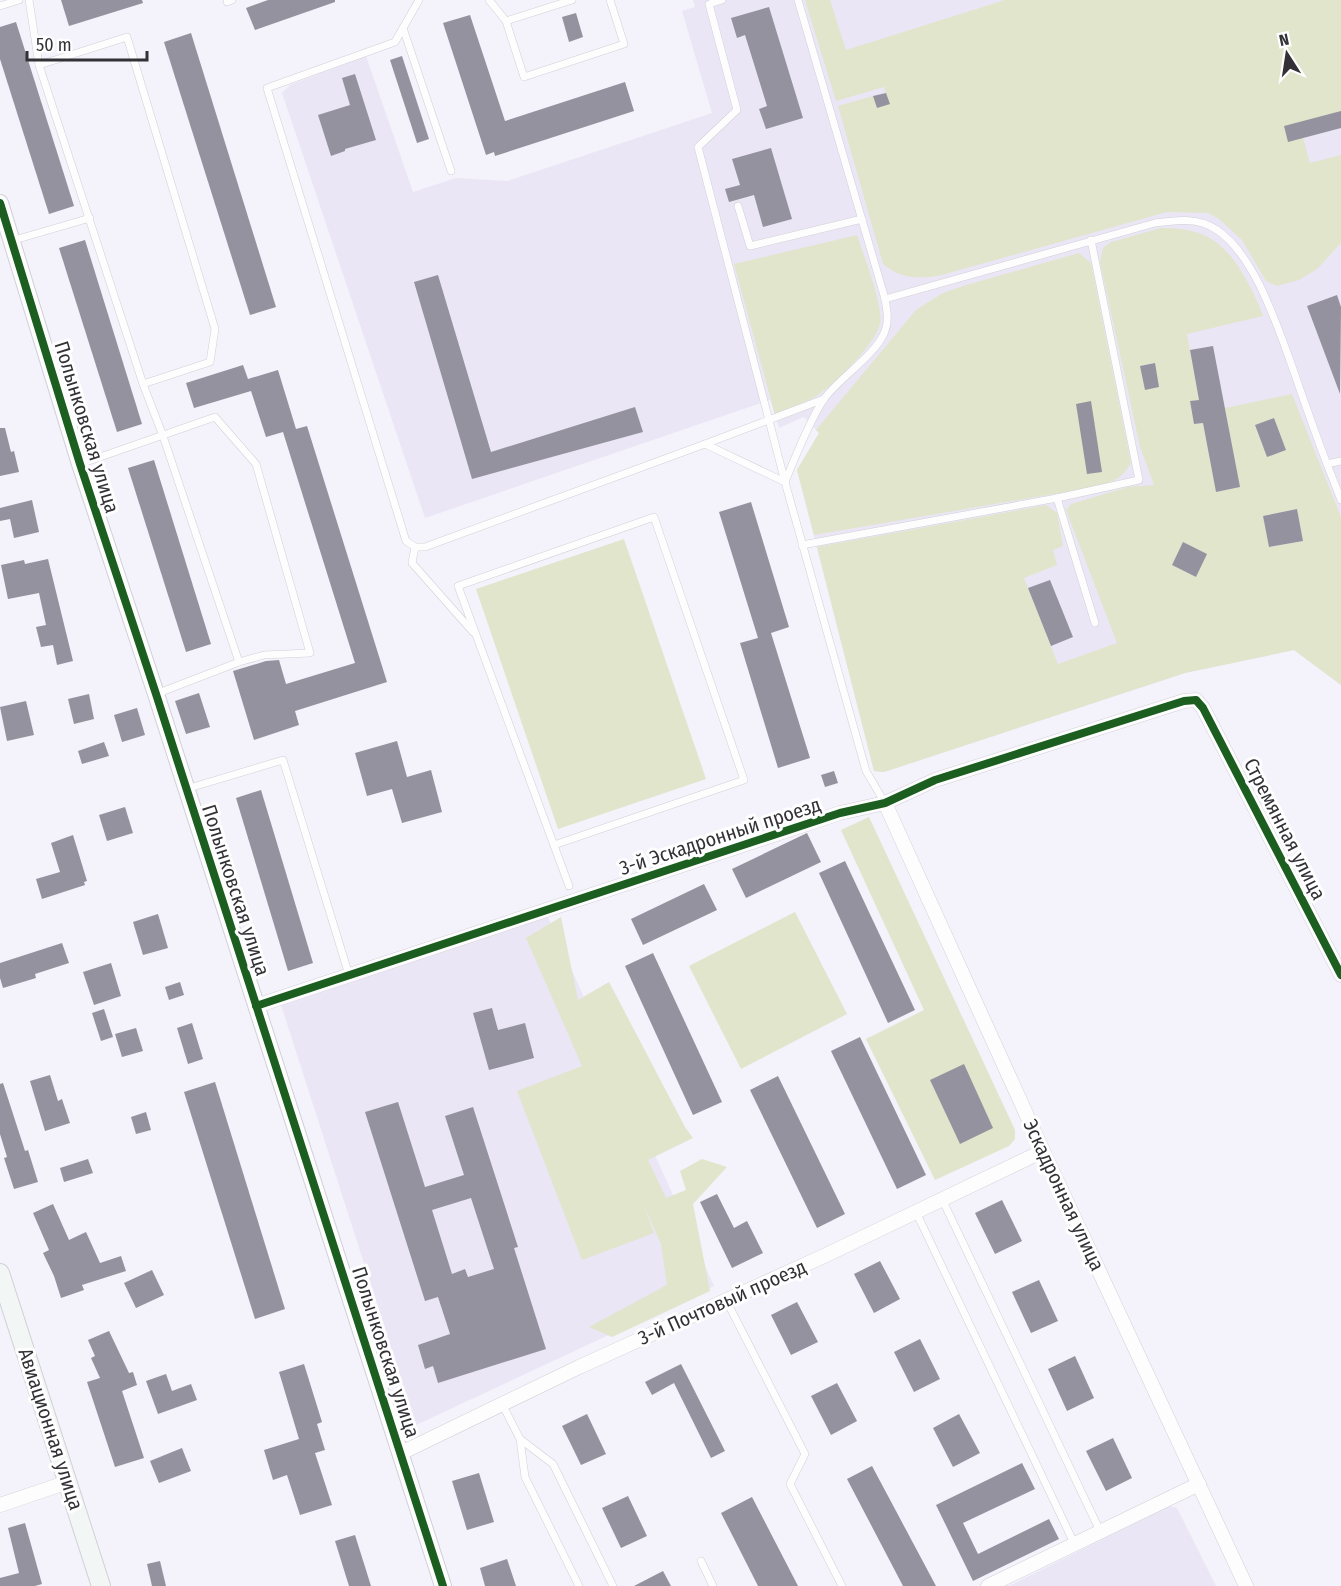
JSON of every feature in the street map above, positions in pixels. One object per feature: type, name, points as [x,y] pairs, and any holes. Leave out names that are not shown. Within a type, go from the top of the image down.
[{"type":"main road","name":"Авиационная улица","points":[[0,1273],[101,1586]]},
{"type":"street","name":"Полынковская улица","points":[[0,203],[80,464],[443,1586]]},
{"type":"street","name":"3-й Эскадронный проезд","points":[[256,1006],[840,813],[885,803],[935,780],[1184,701],[1196,700]]},
{"type":"street","name":"Стремянная улица","points":[[1196,700],[1209,718],[1341,975]]},
{"type":"street","name":"Эскадронная улица","points":[[885,803],[1043,1151],[1246,1586]]},
{"type":"street","name":"3-й Почтовый проезд","points":[[401,1453],[579,1366],[916,1212],[1043,1151]]},
{"type":"street","points":[[0,1505],[68,1482]]},
{"type":"street","points":[[988,1586],[1199,1484]]},
{"type":"lane","points":[[0,6],[19,0]]},
{"type":"lane","points":[[29,0],[39,65],[143,384],[163,436],[239,663]]},
{"type":"lane","points":[[420,0],[395,42],[267,88],[406,541],[415,547],[435,544],[824,399]]},
{"type":"lane","points":[[489,0],[506,21],[524,77],[624,45],[610,0]]},
{"type":"lane","points":[[506,21],[573,0]]},
{"type":"lane","points":[[722,0],[709,4],[737,110],[698,147],[768,421],[866,771],[885,803]]},
{"type":"lane","points":[[785,482],[824,399],[871,351],[885,332],[888,315],[798,0]]},
{"type":"lane","points":[[403,28],[451,171]]},
{"type":"lane","points":[[39,65],[127,37],[215,330],[210,362],[143,384]]},
{"type":"lane","points":[[738,206],[750,246],[862,219]]},
{"type":"lane","points":[[11,241],[90,218]]},
{"type":"lane","points":[[885,299],[1155,223],[1180,220],[1204,224],[1217,230],[1232,244],[1253,274],[1269,303],[1341,500]]},
{"type":"lane","points":[[802,545],[1057,498],[1139,480],[1091,240]]},
{"type":"lane","points":[[80,464],[215,417],[256,464],[310,653],[264,655],[156,694]]},
{"type":"lane","points":[[705,444],[785,482]]},
{"type":"lane","points":[[1327,464],[1341,461]]},
{"type":"lane","points":[[1057,498],[1095,623]]},
{"type":"lane","points":[[554,845],[744,780],[654,518],[458,586],[569,886]]},
{"type":"lane","points":[[415,547],[412,563],[476,636]]},
{"type":"lane","points":[[186,789],[283,760],[350,975]]},
{"type":"lane","points":[[942,1199],[1100,1531]]},
{"type":"lane","points":[[916,1212],[1074,1543]]},
{"type":"lane","points":[[726,1300],[805,1454],[790,1484],[843,1586]]},
{"type":"lane","points":[[502,1404],[520,1439],[525,1477],[579,1586]]},
{"type":"lane","points":[[520,1439],[553,1464],[613,1586]]},
{"type":"lane","points":[[701,1561],[713,1586]]},
{"type":"shaded area","points":[[693,0],[1341,0],[1341,685],[1294,650],[1185,673],[884,772],[874,771],[797,470],[819,433],[804,417],[779,428],[770,400],[425,518],[282,93],[290,85],[366,56],[413,192],[456,178],[507,181],[712,113],[682,11],[695,7]]},
{"type":"shaded area","points":[[547,915],[714,1286],[416,1425],[281,1005]]},
{"type":"shaded area","points":[[1169,1506],[1177,1508],[1216,1586],[1009,1586]]},
{"type":"green space","points":[[805,0],[830,0],[846,50],[1005,0],[1341,0],[1341,111],[1303,138],[1310,163],[1341,155],[1341,243],[1317,269],[1299,280],[1277,286],[1266,281],[1242,240],[1219,219],[1208,213],[1167,212],[938,276],[916,277],[895,272],[883,264],[838,106],[873,96],[877,108],[889,104],[884,87],[836,101]]},
{"type":"green space","points":[[1161,228],[1186,230],[1207,236],[1232,258],[1250,286],[1263,316],[1187,334],[1199,400],[1190,402],[1194,424],[1203,423],[1216,492],[1239,487],[1225,408],[1292,394],[1341,517],[1341,685],[1294,650],[1185,673],[884,772],[874,771],[817,547],[1046,505],[1057,513],[1063,546],[1053,550],[1057,565],[1024,578],[1058,664],[1117,643],[1066,510],[1071,504],[1128,487],[1154,485],[1140,447],[1100,262],[1103,248],[1111,242]],"holes":[[[1154,363],[1159,386],[1145,389],[1140,366]],[[1274,418],[1286,450],[1267,457],[1255,426]],[[1297,509],[1303,541],[1269,547],[1263,516]],[[1183,543],[1206,554],[1196,577],[1172,565]]]},
{"type":"green space","points":[[857,235],[879,305],[880,324],[877,333],[862,354],[831,385],[813,398],[775,415],[734,264]]},
{"type":"green space","points":[[1079,253],[1091,263],[1131,463],[1125,472],[1100,486],[814,535],[797,470],[819,433],[816,430],[916,310],[943,293],[963,286]]},
{"type":"green space","points":[[624,539],[706,779],[558,829],[476,589]]},
{"type":"green space","points":[[869,817],[1015,1130],[1015,1139],[1009,1146],[935,1180],[866,1039],[924,1010],[841,830]]},
{"type":"green space","points":[[795,912],[847,1014],[741,1069],[689,966]]},
{"type":"green space","points":[[561,917],[578,1000],[609,982],[685,1127],[693,1138],[648,1160],[666,1198],[686,1190],[680,1171],[702,1159],[727,1167],[693,1204],[710,1291],[612,1337],[589,1327],[667,1285],[661,1244],[644,1206],[654,1233],[582,1260],[517,1091],[582,1066],[526,938]]},
{"type":"building","points":[[61,0],[142,0],[143,3],[69,26]]},
{"type":"building","points":[[268,0],[335,0],[335,2],[255,30],[246,8]]},
{"type":"building","points":[[769,7],[803,118],[766,129],[759,109],[767,106],[745,35],[737,38],[731,18]]},
{"type":"building","points":[[576,13],[583,37],[569,42],[562,17]]},
{"type":"building","points":[[470,15],[505,121],[625,82],[634,111],[495,156],[494,152],[486,155],[443,23]]},
{"type":"building","points":[[16,22],[74,206],[49,214],[0,59],[0,27]]},
{"type":"building","points":[[191,33],[276,307],[250,315],[164,42]]},
{"type":"building","points":[[402,56],[429,139],[417,143],[390,60]]},
{"type":"building","points":[[355,74],[376,140],[345,149],[331,156],[318,115],[350,105],[342,78]]},
{"type":"building","points":[[886,93],[890,104],[877,108],[873,96]]},
{"type":"building","points":[[1341,111],[1341,128],[1288,142],[1284,126]]},
{"type":"building","points":[[771,148],[792,219],[763,227],[754,195],[729,202],[725,189],[740,185],[732,159]]},
{"type":"building","points":[[85,240],[142,424],[117,432],[59,248]]},
{"type":"building","points":[[438,275],[491,452],[635,407],[643,432],[472,479],[414,282]]},
{"type":"building","points":[[1337,295],[1341,307],[1340,394],[1307,306]]},
{"type":"building","points":[[1213,346],[1240,487],[1216,492],[1203,423],[1194,424],[1190,401],[1199,400],[1190,350]]},
{"type":"building","points":[[1155,363],[1159,387],[1145,390],[1140,366]]},
{"type":"building","points":[[243,365],[248,379],[278,370],[296,429],[307,426],[387,682],[295,711],[299,725],[254,740],[233,671],[266,661],[279,660],[286,684],[355,663],[283,432],[266,437],[251,391],[194,408],[186,383]]},
{"type":"building","points":[[1091,401],[1102,472],[1087,474],[1076,404]]},
{"type":"building","points":[[1274,418],[1286,450],[1267,457],[1255,425]]},
{"type":"building","points":[[0,428],[5,428],[19,472],[0,476]]},
{"type":"building","points":[[154,460],[211,644],[186,652],[128,468]]},
{"type":"building","points":[[32,500],[39,532],[14,538],[10,519],[0,521],[0,508]]},
{"type":"building","points":[[751,502],[789,627],[771,633],[810,758],[778,768],[740,643],[758,638],[719,512]]},
{"type":"building","points":[[1297,509],[1303,541],[1269,547],[1263,516]]},
{"type":"building","points":[[1183,542],[1207,554],[1196,577],[1172,565]]},
{"type":"building","points":[[48,559],[73,661],[57,665],[53,645],[41,647],[36,627],[46,625],[39,593],[8,599],[1,565],[24,560],[25,564]]},
{"type":"building","points":[[1050,580],[1073,637],[1051,646],[1028,588]]},
{"type":"building","points":[[199,693],[210,727],[186,734],[175,701]]},
{"type":"building","points":[[89,694],[94,719],[74,724],[68,699]]},
{"type":"building","points":[[26,701],[34,735],[7,741],[0,707]]},
{"type":"building","points":[[137,708],[145,735],[122,742],[114,715]]},
{"type":"building","points":[[397,741],[407,777],[431,770],[442,812],[402,823],[392,789],[367,796],[355,753]]},
{"type":"building","points":[[104,742],[109,756],[82,764],[78,751]]},
{"type":"building","points":[[834,771],[838,783],[825,787],[821,775]]},
{"type":"building","points":[[261,790],[313,963],[288,971],[236,798]]},
{"type":"building","points":[[125,807],[133,833],[107,841],[99,815]]},
{"type":"building","points":[[807,833],[821,862],[746,898],[732,869]]},
{"type":"building","points":[[73,835],[87,881],[84,882],[85,885],[42,899],[36,879],[60,872],[51,843]]},
{"type":"building","points":[[845,861],[915,1010],[888,1023],[819,873]]},
{"type":"building","points":[[704,884],[717,910],[643,945],[631,919]]},
{"type":"building","points":[[158,914],[168,948],[143,955],[133,922]]},
{"type":"building","points":[[62,943],[69,963],[35,974],[36,978],[3,988],[0,963]]},
{"type":"building","points":[[653,953],[722,1102],[693,1115],[625,966]]},
{"type":"building","points":[[111,963],[121,996],[94,1005],[83,972]]},
{"type":"building","points":[[180,982],[184,995],[169,1000],[165,987]]},
{"type":"building","points":[[492,1008],[498,1030],[525,1023],[534,1058],[489,1070],[473,1013]]},
{"type":"building","points":[[104,1009],[113,1037],[101,1041],[92,1013]]},
{"type":"building","points":[[192,1023],[203,1059],[188,1064],[177,1028]]},
{"type":"building","points":[[136,1028],[143,1051],[122,1057],[115,1034]]},
{"type":"building","points":[[860,1037],[926,1175],[897,1189],[831,1051]]},
{"type":"building","points":[[964,1064],[993,1128],[960,1144],[930,1080]]},
{"type":"building","points":[[50,1075],[58,1101],[62,1099],[70,1123],[45,1131],[30,1081]]},
{"type":"building","points":[[778,1076],[845,1214],[817,1228],[750,1090]]},
{"type":"building","points":[[215,1082],[285,1309],[255,1319],[184,1092]]},
{"type":"building","points":[[3,1083],[25,1151],[28,1150],[38,1182],[14,1189],[4,1158],[7,1157],[0,1134],[0,1084]]},
{"type":"building","points":[[398,1102],[425,1187],[464,1175],[445,1116],[473,1107],[518,1247],[514,1248],[546,1349],[438,1383],[433,1366],[425,1369],[418,1345],[450,1334],[438,1297],[425,1301],[365,1112]],"holes":[[[471,1198],[494,1269],[468,1277],[465,1269],[452,1274],[432,1210]]]},
{"type":"building","points":[[146,1112],[151,1130],[136,1134],[131,1117]]},
{"type":"building","points":[[88,1159],[93,1173],[64,1182],[60,1168]]},
{"type":"building","points":[[717,1194],[734,1228],[747,1221],[763,1253],[732,1268],[700,1202]]},
{"type":"building","points":[[1002,1200],[1022,1241],[995,1254],[975,1213]]},
{"type":"building","points":[[53,1204],[69,1240],[86,1232],[100,1263],[121,1256],[126,1271],[82,1285],[84,1290],[61,1298],[43,1253],[49,1250],[33,1213]]},
{"type":"building","points":[[880,1261],[900,1299],[874,1313],[854,1274]]},
{"type":"building","points":[[152,1270],[164,1295],[136,1308],[124,1283]]},
{"type":"building","points":[[1039,1280],[1058,1321],[1031,1333],[1012,1292]]},
{"type":"building","points":[[797,1302],[818,1342],[791,1355],[771,1315]]},
{"type":"building","points":[[109,1331],[129,1373],[133,1372],[137,1385],[122,1391],[144,1458],[115,1467],[87,1382],[100,1378],[91,1358],[95,1356],[88,1340]]},
{"type":"building","points":[[920,1339],[940,1379],[914,1392],[894,1352]]},
{"type":"building","points":[[1075,1356],[1094,1398],[1067,1411],[1048,1369]]},
{"type":"building","points":[[304,1364],[322,1422],[317,1424],[325,1450],[315,1453],[332,1505],[300,1515],[287,1475],[273,1480],[264,1450],[299,1439],[279,1372]]},
{"type":"building","points":[[681,1364],[725,1451],[711,1458],[674,1383],[652,1395],[645,1382]]},
{"type":"building","points":[[166,1374],[172,1391],[191,1384],[197,1400],[158,1414],[146,1381]]},
{"type":"building","points":[[837,1383],[857,1421],[831,1435],[811,1396]]},
{"type":"building","points":[[587,1414],[606,1454],[581,1465],[562,1426]]},
{"type":"building","points":[[959,1414],[980,1453],[953,1467],[933,1428]]},
{"type":"building","points":[[1113,1438],[1132,1478],[1106,1491],[1086,1451]]},
{"type":"building","points":[[182,1448],[191,1471],[159,1483],[150,1461]]},
{"type":"building","points":[[1022,1463],[1035,1489],[963,1523],[978,1554],[1049,1519],[1059,1539],[973,1581],[936,1505]]},
{"type":"building","points":[[872,1466],[936,1586],[903,1586],[847,1479]]},
{"type":"building","points":[[479,1473],[494,1522],[467,1530],[452,1481]]},
{"type":"building","points":[[628,1496],[647,1536],[621,1548],[602,1508]]},
{"type":"building","points":[[752,1497],[798,1586],[758,1586],[721,1513]]},
{"type":"building","points":[[25,1523],[42,1584],[0,1586],[0,1578],[19,1573],[8,1528]]},
{"type":"building","points":[[355,1535],[371,1586],[349,1586],[335,1541]]},
{"type":"building","points":[[507,1559],[516,1586],[485,1586],[480,1568]]},
{"type":"building","points":[[160,1561],[166,1586],[152,1586],[147,1564]]},
{"type":"building","points":[[663,1571],[671,1586],[634,1586]]},
{"type":"cycle path","points":[[0,203],[80,464],[443,1586]]},
{"type":"cycle path","points":[[256,1006],[840,813],[885,803],[935,780],[1184,701],[1196,700],[1203,708],[1341,975]]}]
